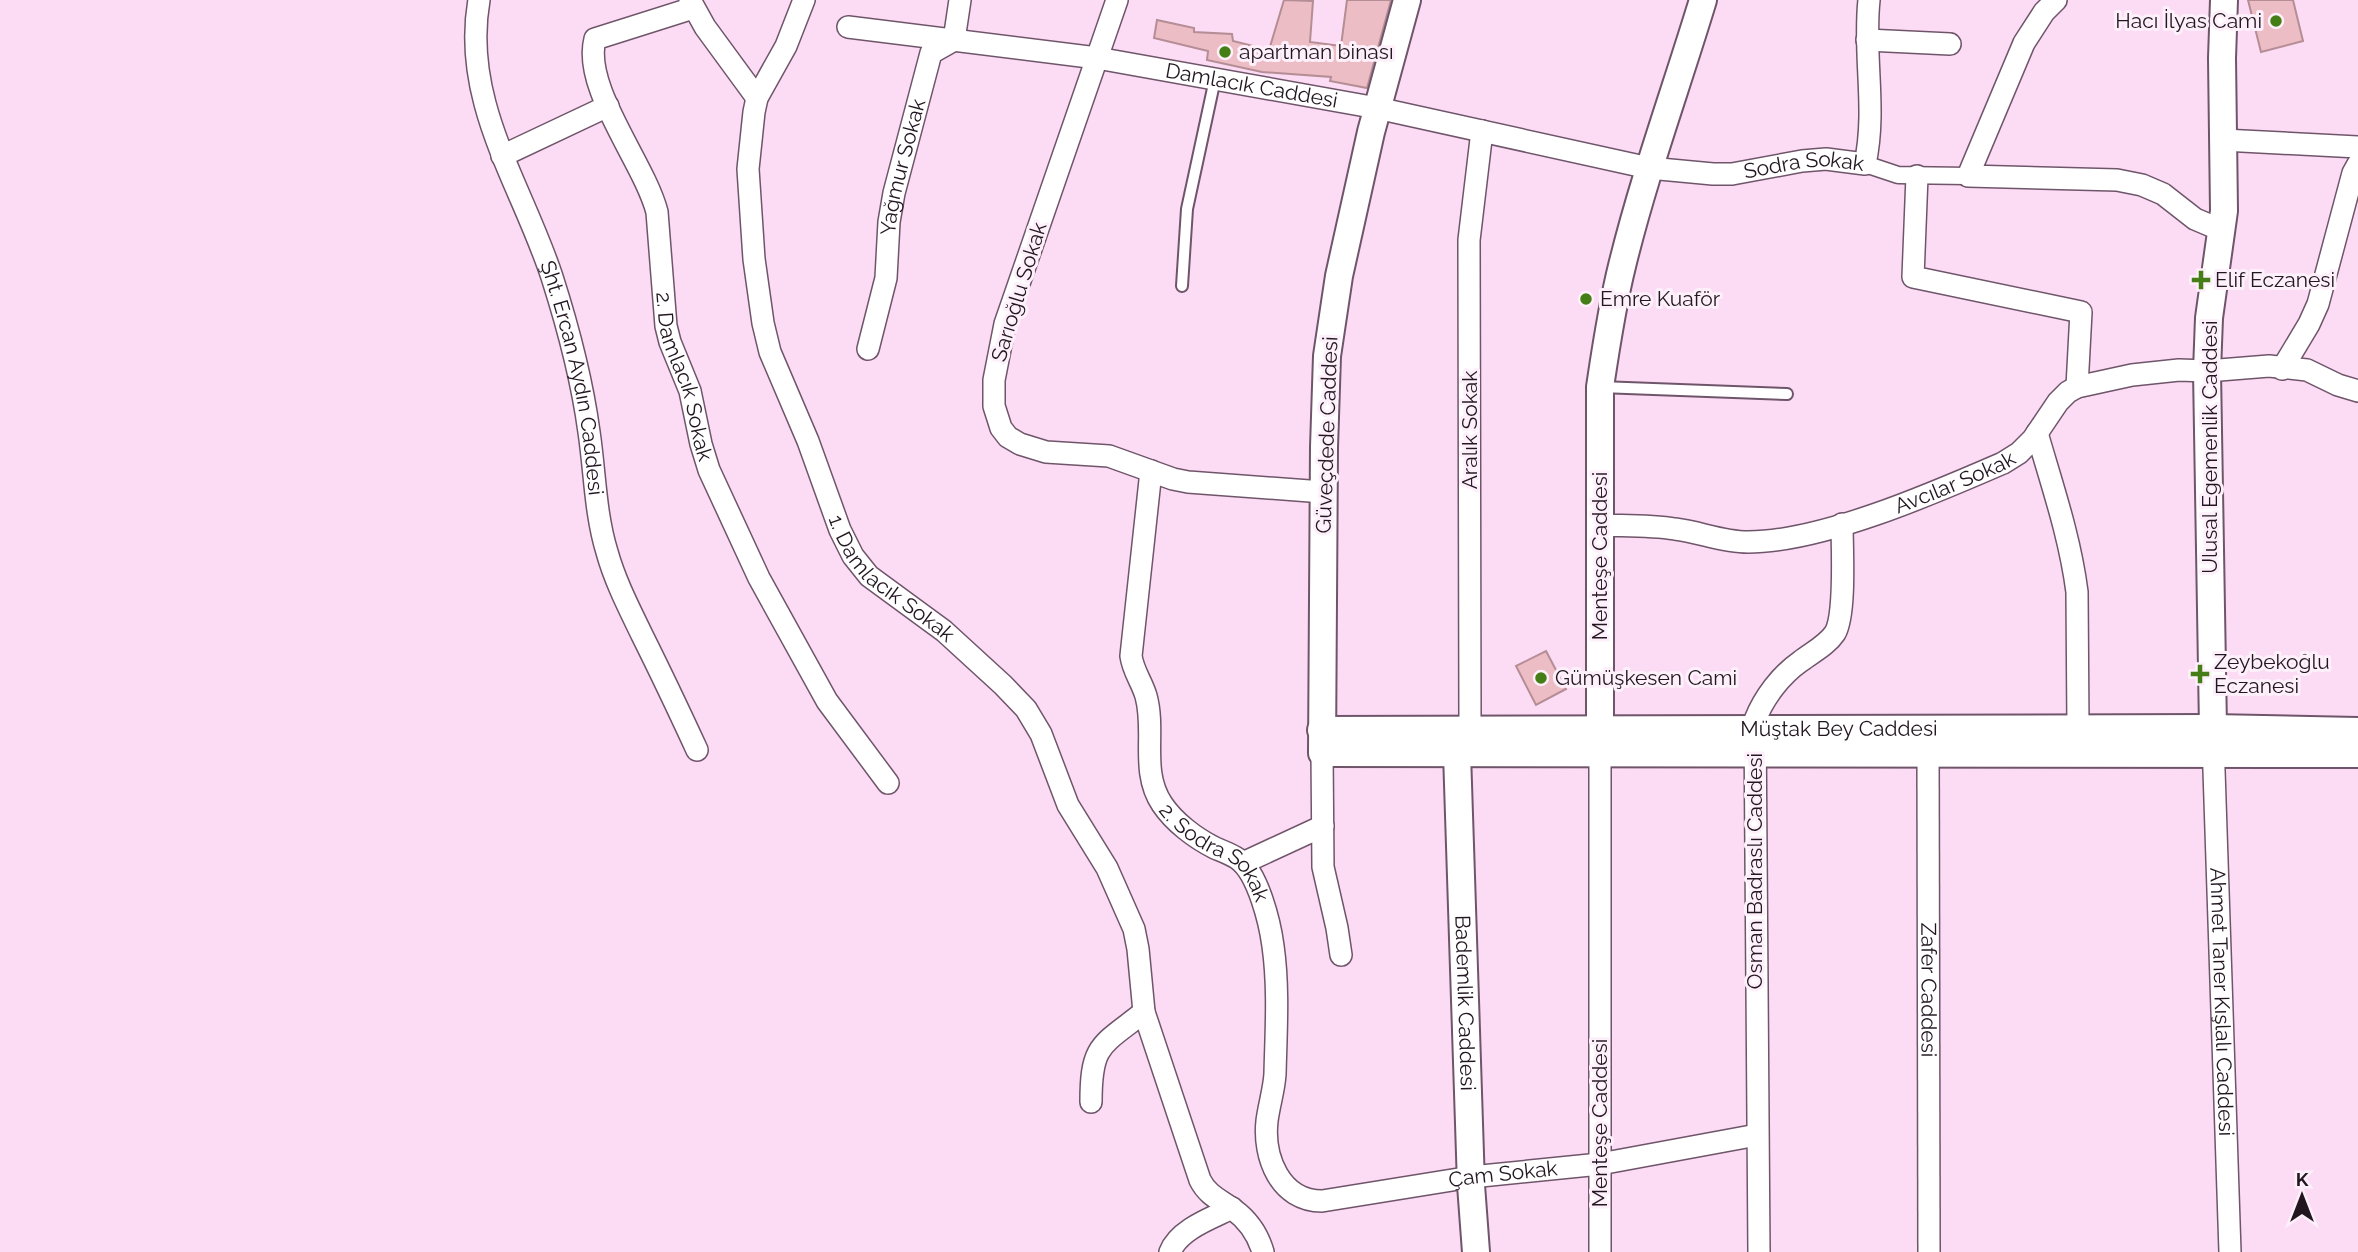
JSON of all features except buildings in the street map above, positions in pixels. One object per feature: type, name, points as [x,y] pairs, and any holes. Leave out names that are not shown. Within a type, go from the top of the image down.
[{"type":"street","name":"Şht. Ercan Aydın Caddesi","points":[[479,0],[475,24],[479,77],[485,107],[502,156],[535,232],[562,312],[582,393],[600,523],[607,552],[617,582],[697,750]]},
{"type":"street","name":"1. Damlacık Sokak","points":[[804,0],[786,46],[757,98],[751,131],[749,179],[754,259],[762,323],[770,352],[808,441],[840,530],[853,556],[869,576],[944,631],[1003,685],[1026,709],[1035,725],[1068,805],[1107,868],[1134,929],[1144,1012],[1200,1180],[1208,1194],[1232,1208],[1251,1226],[1264,1252]]},
{"type":"street","points":[[954,40],[960,0]]},
{"type":"street","name":"Sarıoğlu Sokak","points":[[1117,0],[1004,324],[994,380],[994,406],[1001,428],[1008,437],[1020,444],[1046,452],[1109,456],[1173,479],[1205,484],[1323,492]]},
{"type":"street","name":"Güveçdede Caddesi","points":[[1322,741],[1325,386],[1331,321],[1377,108],[1407,0]]},
{"type":"street","name":"Menteşe Caddesi","points":[[1600,1252],[1600,387],[1621,268],[1649,168],[1703,0]]},
{"type":"street","points":[[1864,164],[1869,143],[1871,108],[1867,40],[1869,0]]},
{"type":"street","points":[[2056,0],[2044,12],[2024,43],[1968,176],[2117,180],[2163,194],[2195,219],[2221,230]]},
{"type":"street","name":"Ulusal Egemenlik Caddesi","points":[[2213,728],[2207,371],[2209,318],[2224,211],[2224,0]]},
{"type":"street","points":[[692,4],[757,98]]},
{"type":"street","name":"2. Damlacık Sokak","points":[[692,4],[595,39],[592,58],[597,79],[652,194],[657,212],[666,326],[690,391],[709,470],[759,578],[798,651],[827,701],[888,783]]},
{"type":"street","name":"Damlacık Caddesi","points":[[848,27],[1097,58],[1377,108],[1649,168]]},
{"type":"street","name":"Yağmur Sokak","points":[[867,349],[886,278],[889,222],[894,192],[931,53],[954,40]]},
{"type":"street","points":[[1867,40],[1950,44]]},
{"type":"street","points":[[502,156],[608,106]]},
{"type":"street","name":"Aralık Sokak","points":[[1471,729],[1469,240],[1482,131]]},
{"type":"street","points":[[2223,141],[2358,147]]},
{"type":"street","name":"Sodra Sokak","points":[[1649,168],[1713,174],[1826,159],[1864,164],[1898,175],[1968,176]]},
{"type":"street","points":[[2282,369],[2318,304],[2353,173],[2358,164]]},
{"type":"street","points":[[1917,176],[1913,277],[2081,312],[2077,387],[2156,371],[2207,371],[2249,367],[2307,370],[2358,391]]},
{"type":"street","name":"Avcılar Sokak","points":[[1600,525],[1674,528],[1721,540],[1750,542],[1795,536],[1842,524],[1888,509],[2003,463],[2019,453],[2037,433],[2058,402],[2077,387]]},
{"type":"street","points":[[2037,433],[2074,570],[2077,592],[2078,728]]},
{"type":"street","name":"2. Sodra Sokak","points":[[1151,471],[1131,656],[1132,667],[1145,693],[1150,716],[1150,772],[1154,789],[1171,816],[1203,841],[1242,863],[1254,882],[1271,936],[1275,970],[1275,1073],[1267,1123],[1268,1151],[1281,1182],[1296,1196],[1312,1201],[1332,1200]]},
{"type":"street","name":"Osman Badraslı Caddesi","points":[[1759,1252],[1754,741],[1759,709],[1767,695],[1799,662],[1826,643],[1838,624],[1842,524]]},
{"type":"street","name":"Müştak Bey Caddesi","points":[[1928,740],[2078,728],[2358,731]]},
{"type":"street","name":"Ahmet Taner Kışlalı Caddesi","points":[[2213,728],[2230,1252]]},
{"type":"street","name":"Müştak Bey Caddesi","points":[[1322,741],[1471,729],[1600,741]]},
{"type":"street","name":"Müştak Bey Caddesi","points":[[1322,741],[1457,753],[1600,741],[1928,740],[2213,754],[2358,754]]},
{"type":"street","name":"Zafer Caddesi","points":[[1928,740],[1929,1252]]},
{"type":"street","points":[[1322,741],[1322,867],[1341,955]]},
{"type":"street","name":"Bademlik Caddesi","points":[[1457,753],[1471,1177],[1476,1252]]},
{"type":"street","points":[[1242,863],[1322,826]]},
{"type":"street","points":[[1091,1102],[1091,1075],[1097,1052],[1144,1012]]},
{"type":"street","name":"Çam Sokak","points":[[1332,1200],[1471,1177],[1600,1164],[1757,1135]]},
{"type":"street","points":[[1170,1252],[1172,1246],[1186,1233],[1232,1208]]},
{"type":"lane","points":[[1182,286],[1186,209],[1215,79]]},
{"type":"lane","points":[[1600,387],[1787,394]]},
{"type":"place","name":"Hacı İlyas Cami","points":[[2276,21]]},
{"type":"place","name":"apartman binası","points":[[1225,52]]},
{"type":"place","name":"Elif Eczanesi","points":[[2201,280]]},
{"type":"place","name":"Emre Kuaför","points":[[1586,299]]},
{"type":"place","name":"Zeybekoğlu Eczanesi","points":[[2200,674]]},
{"type":"place","name":"Gümüşkesen Cami","points":[[1541,678]]}]
